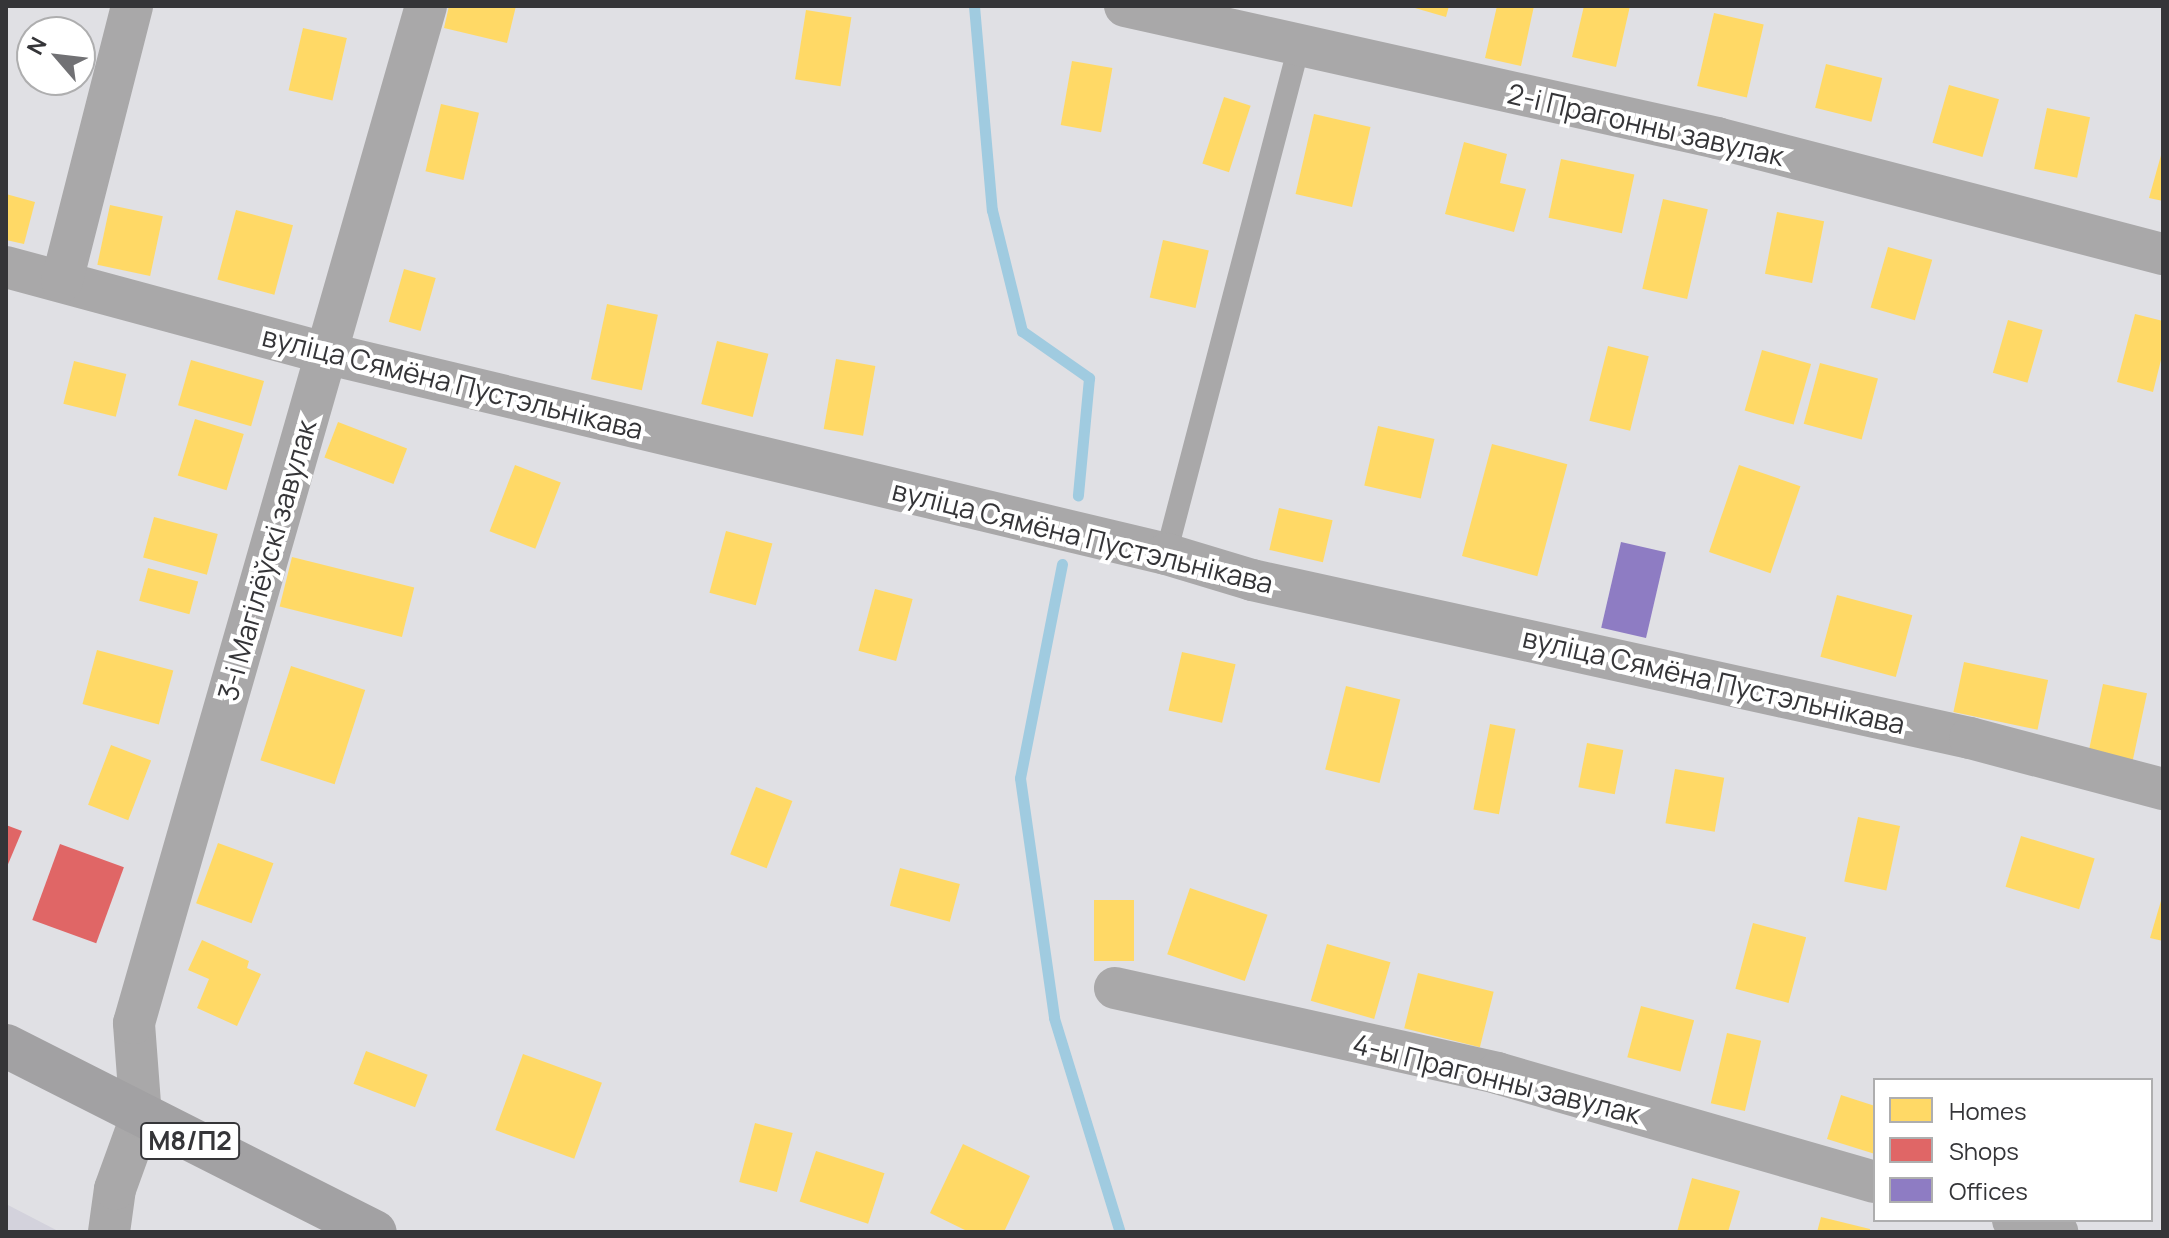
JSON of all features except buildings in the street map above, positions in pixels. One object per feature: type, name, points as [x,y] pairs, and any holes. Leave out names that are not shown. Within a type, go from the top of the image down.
[{"type":"main road","name":"М8/П2","points":[[6,1046],[141,1117],[375,1232]]},
{"type":"street","points":[[62,281],[132,6]]},
{"type":"street","name":"3-і Магілёўскі завулак","points":[[141,1117],[134,1023],[426,6]]},
{"type":"street","name":"2-і Прагонны завулак","points":[[1125,6],[1717,138],[2163,254]]},
{"type":"street","name":"вуліца Сямёна Пустэльнікава","points":[[6,267],[325,353],[1166,554],[1252,580],[1970,738],[2163,789]]},
{"type":"street","name":"4-ы Прагонны завулак","points":[[1115,988],[1497,1073],[1873,1181]]},
{"type":"street","points":[[109,1232],[115,1189],[141,1117]]},
{"type":"street","points":[[2020,1222],[2057,1232]]},
{"type":"lane","points":[[1166,554],[1299,46]]},
{"type":"shaded area","points":[[6,1204],[60,1232],[6,1232]]},
{"type":"waterway","points":[[974,6],[992,210],[1022,331],[1089,378],[1078,495]]},
{"type":"waterway","points":[[1062,564],[1020,778],[1054,1018],[1120,1232]]}]
